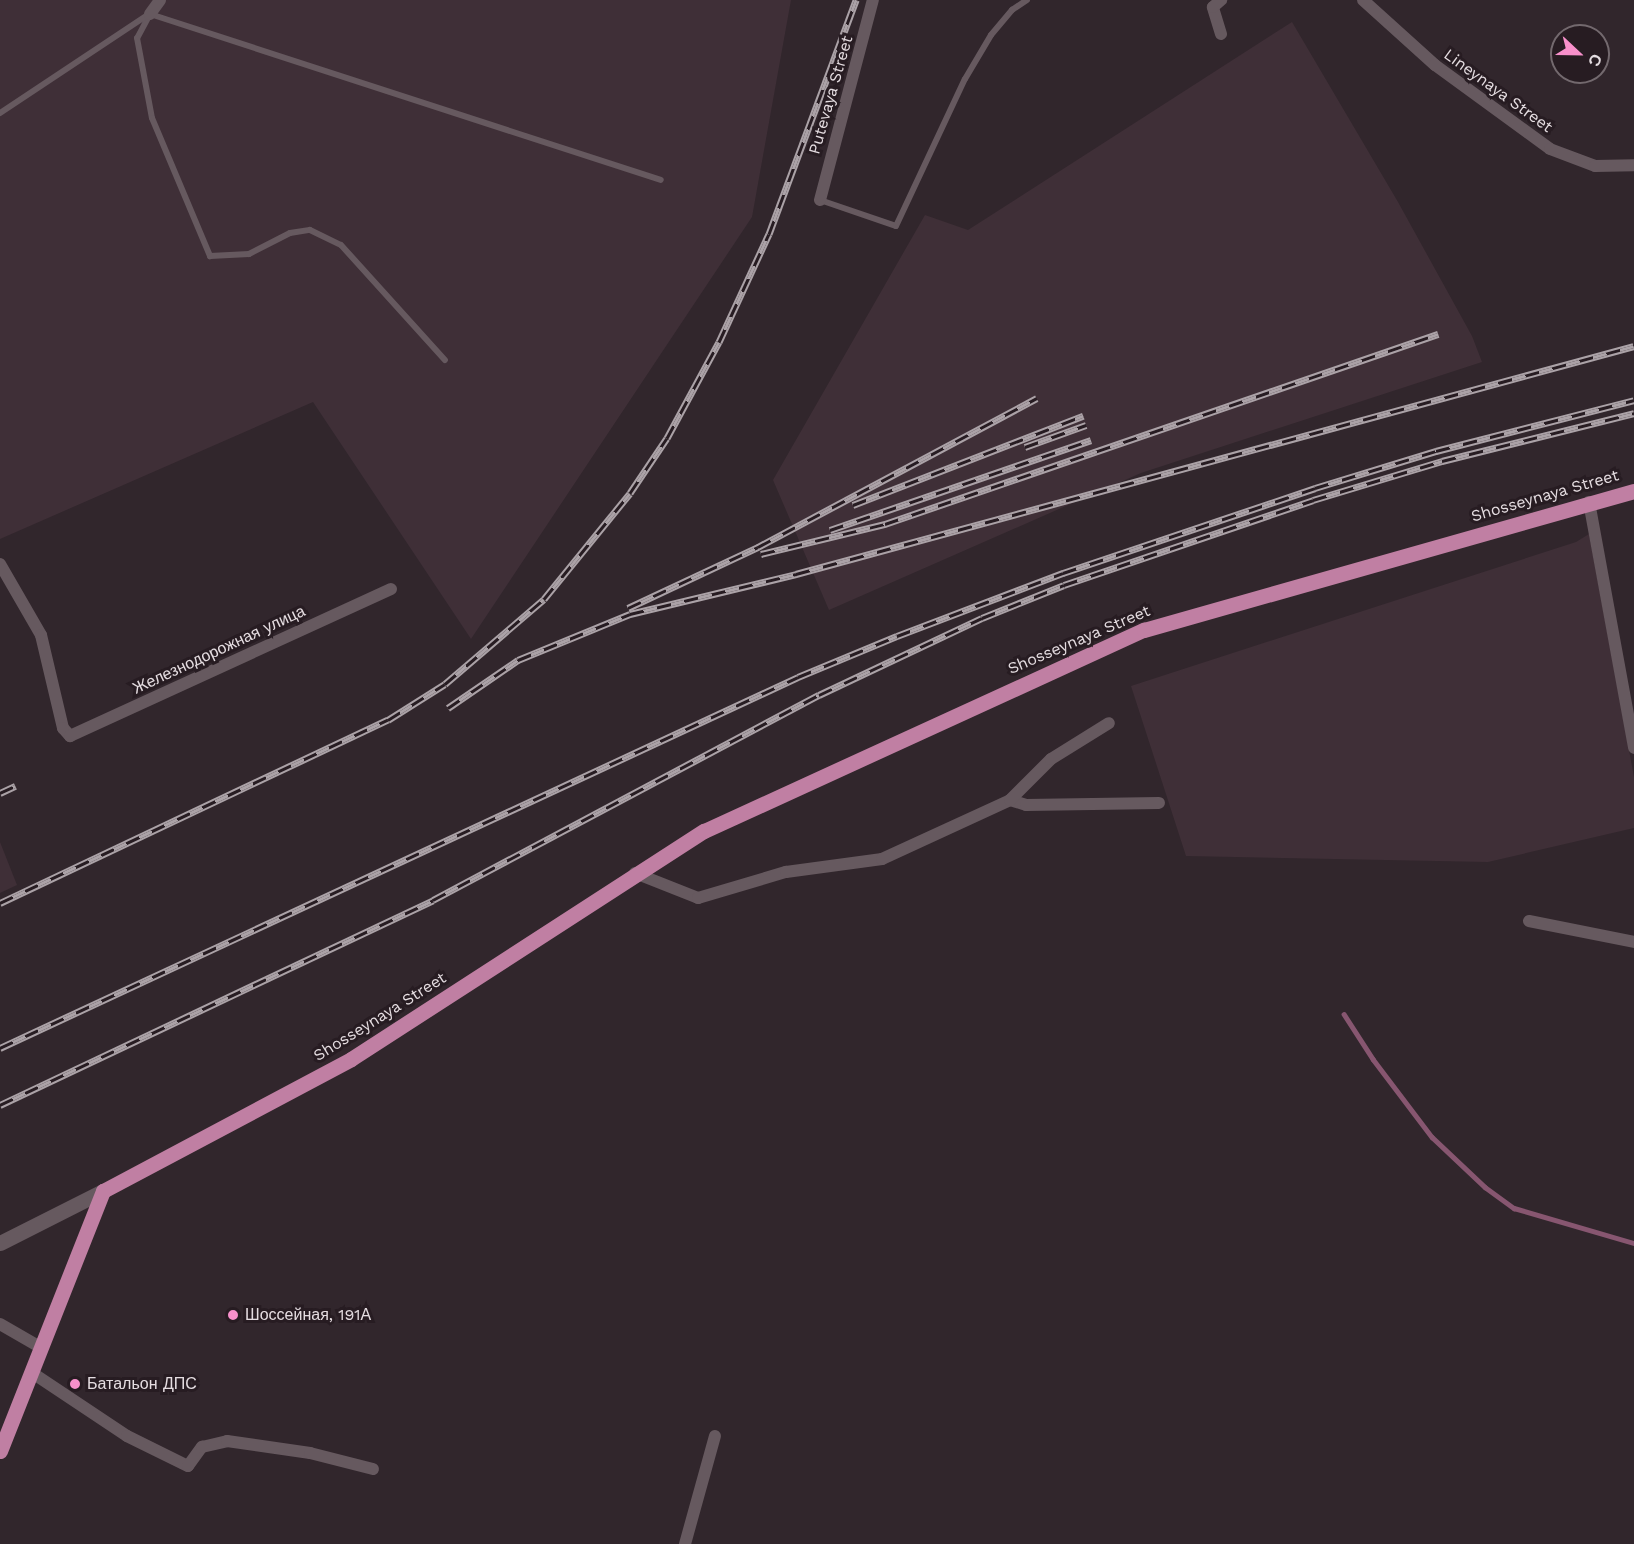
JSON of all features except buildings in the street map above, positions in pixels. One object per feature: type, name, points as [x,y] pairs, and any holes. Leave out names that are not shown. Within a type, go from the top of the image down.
[{"type":"main road","name":"Shosseynaya Street","points":[[103,1191],[351,1059],[635,873],[704,831],[1144,630],[1634,491]]},
{"type":"main road","points":[[0,1451],[103,1191]]},
{"type":"street","points":[[150,14],[160,0]]},
{"type":"street","name":"Putevaya Street","points":[[820,200],[873,0]]},
{"type":"street","points":[[1221,0],[1213,8],[1221,34]]},
{"type":"street","name":"Lineynaya Street","points":[[1363,0],[1435,65],[1550,149],[1594,166],[1634,165]]},
{"type":"street","points":[[1589,502],[1634,748]]},
{"type":"street","name":"Железнодорожная улица","points":[[0,564],[41,635],[63,728],[70,736],[391,589]]},
{"type":"street","points":[[635,873],[698,898],[786,872],[882,859],[1010,800],[1051,759],[1109,723]]},
{"type":"street","points":[[1010,800],[1026,805],[1159,803]]},
{"type":"street","points":[[1529,921],[1634,942]]},
{"type":"street","points":[[0,1243],[103,1191]]},
{"type":"street","points":[[0,1324],[40,1347]]},
{"type":"street","points":[[31,1372],[127,1436],[188,1466],[202,1447],[227,1442],[310,1454],[373,1469]]},
{"type":"street","points":[[685,1544],[715,1436]]},
{"type":"lane","points":[[820,200],[896,226],[965,79],[991,35],[1011,10],[1027,0]]},
{"type":"lane","points":[[0,113],[150,14]]},
{"type":"lane","points":[[150,14],[661,180]]},
{"type":"lane","points":[[150,14],[137,38],[152,118],[210,256],[249,254],[290,232],[310,230],[341,246],[446,360]]},
{"type":"shaded area","points":[[0,0],[791,0],[752,217],[471,639],[313,402],[0,539]]},
{"type":"shaded area","points":[[1292,22],[1398,202],[1472,336],[1482,362],[1141,473],[829,610],[773,480],[925,215],[968,230]]},
{"type":"shaded area","points":[[1589,534],[1634,777],[1634,828],[1488,862],[1186,856],[1131,686],[1576,542]]},
{"type":"shaded area","points":[[0,842],[17,885],[0,893]]},
{"type":"waterway","points":[[1344,1014],[1373,1059],[1432,1137],[1485,1187],[1514,1208],[1634,1243]]},
{"type":"railway","points":[[0,903],[388,720],[445,684],[544,599],[630,493],[667,438],[719,342],[769,234],[856,0]]},
{"type":"railway","points":[[761,554],[885,524],[1438,334]]},
{"type":"railway","points":[[448,708],[518,660],[630,614],[796,574],[1634,346]]},
{"type":"railway","points":[[628,608],[758,547],[1037,398]]},
{"type":"railway","points":[[0,1048],[798,677],[897,636],[1063,573],[1315,488],[1436,451],[1634,400]]},
{"type":"railway","points":[[0,1105],[433,900],[819,695],[982,618],[1064,585],[1313,500],[1442,461],[1634,413]]},
{"type":"railway","points":[[853,505],[1083,416]]},
{"type":"railway","points":[[1025,447],[1086,425]]},
{"type":"railway","points":[[830,530],[1091,440]]},
{"type":"railway","points":[[0,793],[15,786]]},
{"type":"place","name":"Шоссейная, 191А","points":[[233,1315]]},
{"type":"place","name":"Батальон ДПС","points":[[75,1384]]}]
